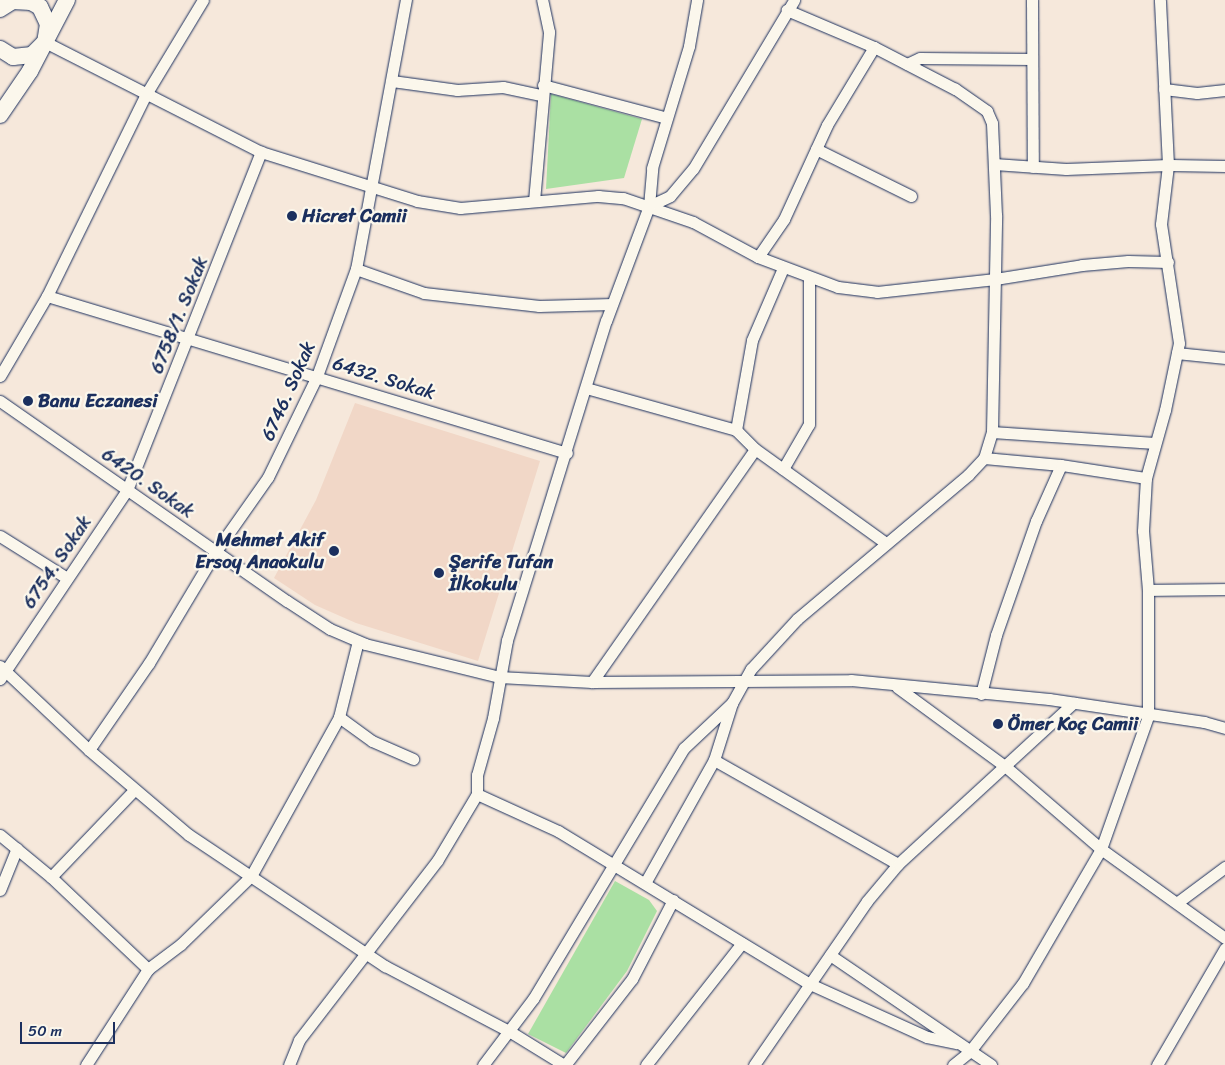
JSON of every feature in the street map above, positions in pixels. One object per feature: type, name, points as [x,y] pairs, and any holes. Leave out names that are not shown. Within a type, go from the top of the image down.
[{"type":"main road","points":[[0,8],[3,0]]},
{"type":"main road","points":[[0,8],[13,1],[22,0],[40,8],[48,24],[45,42],[32,55],[13,57],[0,49]]},
{"type":"main road","points":[[0,116],[45,42],[67,0]]},
{"type":"street","points":[[0,376],[47,296],[145,96],[203,0]]},
{"type":"street","name":"6746. Sokak","points":[[89,750],[149,663],[216,551],[268,477],[317,376],[356,269],[406,0]]},
{"type":"street","points":[[534,201],[549,32],[542,0]]},
{"type":"street","points":[[289,1065],[299,1040],[437,861],[477,794],[477,775],[493,718],[498,676],[507,640],[612,304],[649,206],[652,168],[689,46],[697,0]]},
{"type":"street","points":[[649,206],[670,196],[693,169],[794,0]]},
{"type":"street","points":[[1032,0],[1033,167]]},
{"type":"street","points":[[953,1065],[970,1051],[1023,983],[1101,849],[1148,716],[1148,590],[1143,531],[1146,478],[1179,343],[1161,224],[1168,165],[1160,0]]},
{"type":"street","points":[[645,883],[714,760],[732,703],[745,680],[772,644],[886,542],[968,475],[984,458],[992,432],[995,279],[994,164],[992,123],[987,111],[955,89],[874,47],[787,10]]},
{"type":"street","points":[[45,42],[145,96],[261,152],[417,201],[460,208],[598,196],[649,206],[693,222],[758,257],[783,268],[838,287],[877,292],[995,279],[1082,265],[1128,261],[1168,262]]},
{"type":"street","points":[[758,257],[784,219],[816,150],[874,47]]},
{"type":"street","points":[[907,64],[920,58],[1032,59]]},
{"type":"street","points":[[392,80],[457,90],[503,87],[543,90],[667,118]]},
{"type":"street","points":[[1164,89],[1197,93],[1225,90]]},
{"type":"street","points":[[816,150],[911,196]]},
{"type":"street","name":"6758/1. Sokak","points":[[128,490],[261,152]]},
{"type":"street","points":[[994,164],[1066,169],[1168,165],[1225,166]]},
{"type":"street","points":[[736,430],[752,340],[783,268]]},
{"type":"street","points":[[356,269],[424,293],[540,306],[612,304]]},
{"type":"street","points":[[783,469],[809,424],[809,278]]},
{"type":"street","name":"6432. Sokak","points":[[47,296],[567,452]]},
{"type":"street","points":[[1177,353],[1225,358]]},
{"type":"street","points":[[586,388],[736,430],[755,449],[886,542]]},
{"type":"street","name":"6420. Sokak","points":[[0,401],[330,629],[358,641],[498,676],[592,682],[851,680],[896,687],[1073,703],[1148,716],[1204,722],[1225,728]]},
{"type":"street","points":[[992,432],[1156,443]]},
{"type":"street","points":[[592,682],[755,449]]},
{"type":"street","points":[[984,458],[1061,465],[1146,478]]},
{"type":"street","points":[[981,694],[1002,617],[1036,521],[1061,465]]},
{"type":"street","name":"6754. Sokak","points":[[2,671],[128,490]]},
{"type":"street","points":[[0,536],[68,578]]},
{"type":"street","points":[[1148,590],[1225,589]]},
{"type":"street","points":[[86,1065],[148,969],[181,944],[251,876],[338,717],[358,641]]},
{"type":"street","points":[[2,671],[134,790],[189,835],[367,953],[509,1031],[565,1065],[632,978],[673,900]]},
{"type":"street","points":[[896,687],[1006,767],[1101,849],[1178,902],[1225,938]]},
{"type":"street","points":[[483,1065],[533,999],[684,748],[732,703]]},
{"type":"street","points":[[754,1065],[867,901],[898,864],[1006,767],[1073,703]]},
{"type":"street","points":[[338,717],[372,741],[413,759]]},
{"type":"street","points":[[714,760],[898,864]]},
{"type":"street","points":[[51,877],[134,790]]},
{"type":"street","points":[[477,794],[558,831],[614,863],[810,984],[927,1037],[956,1043]]},
{"type":"street","points":[[0,835],[51,877],[148,969]]},
{"type":"street","points":[[0,890],[17,848]]},
{"type":"street","points":[[1178,902],[1225,867]]},
{"type":"street","points":[[646,1065],[742,943]]},
{"type":"street","points":[[1157,1065],[1225,948]]},
{"type":"street","points":[[830,955],[956,1043],[991,1065]]},
{"type":"shaded area","name":"Şerife Tufan İlkokulu","points":[[355,403],[540,461],[478,661],[356,623],[315,605],[274,578],[316,500]]},
{"type":"green space","points":[[551,94],[642,119],[624,178],[546,189]]},
{"type":"green space","points":[[615,881],[649,900],[657,911],[627,971],[566,1053],[528,1034]]},
{"type":"place","name":"Hicret Camii","points":[[292,216]]},
{"type":"place","name":"Banu Eczanesi","points":[[28,401]]},
{"type":"place","name":"Mehmet Akif Ersoy Anaokulu","points":[[334,551]]},
{"type":"place","name":"Şerife Tufan İlkokulu","points":[[439,573]]},
{"type":"place","name":"Ömer Koç Camii","points":[[998,724]]}]
